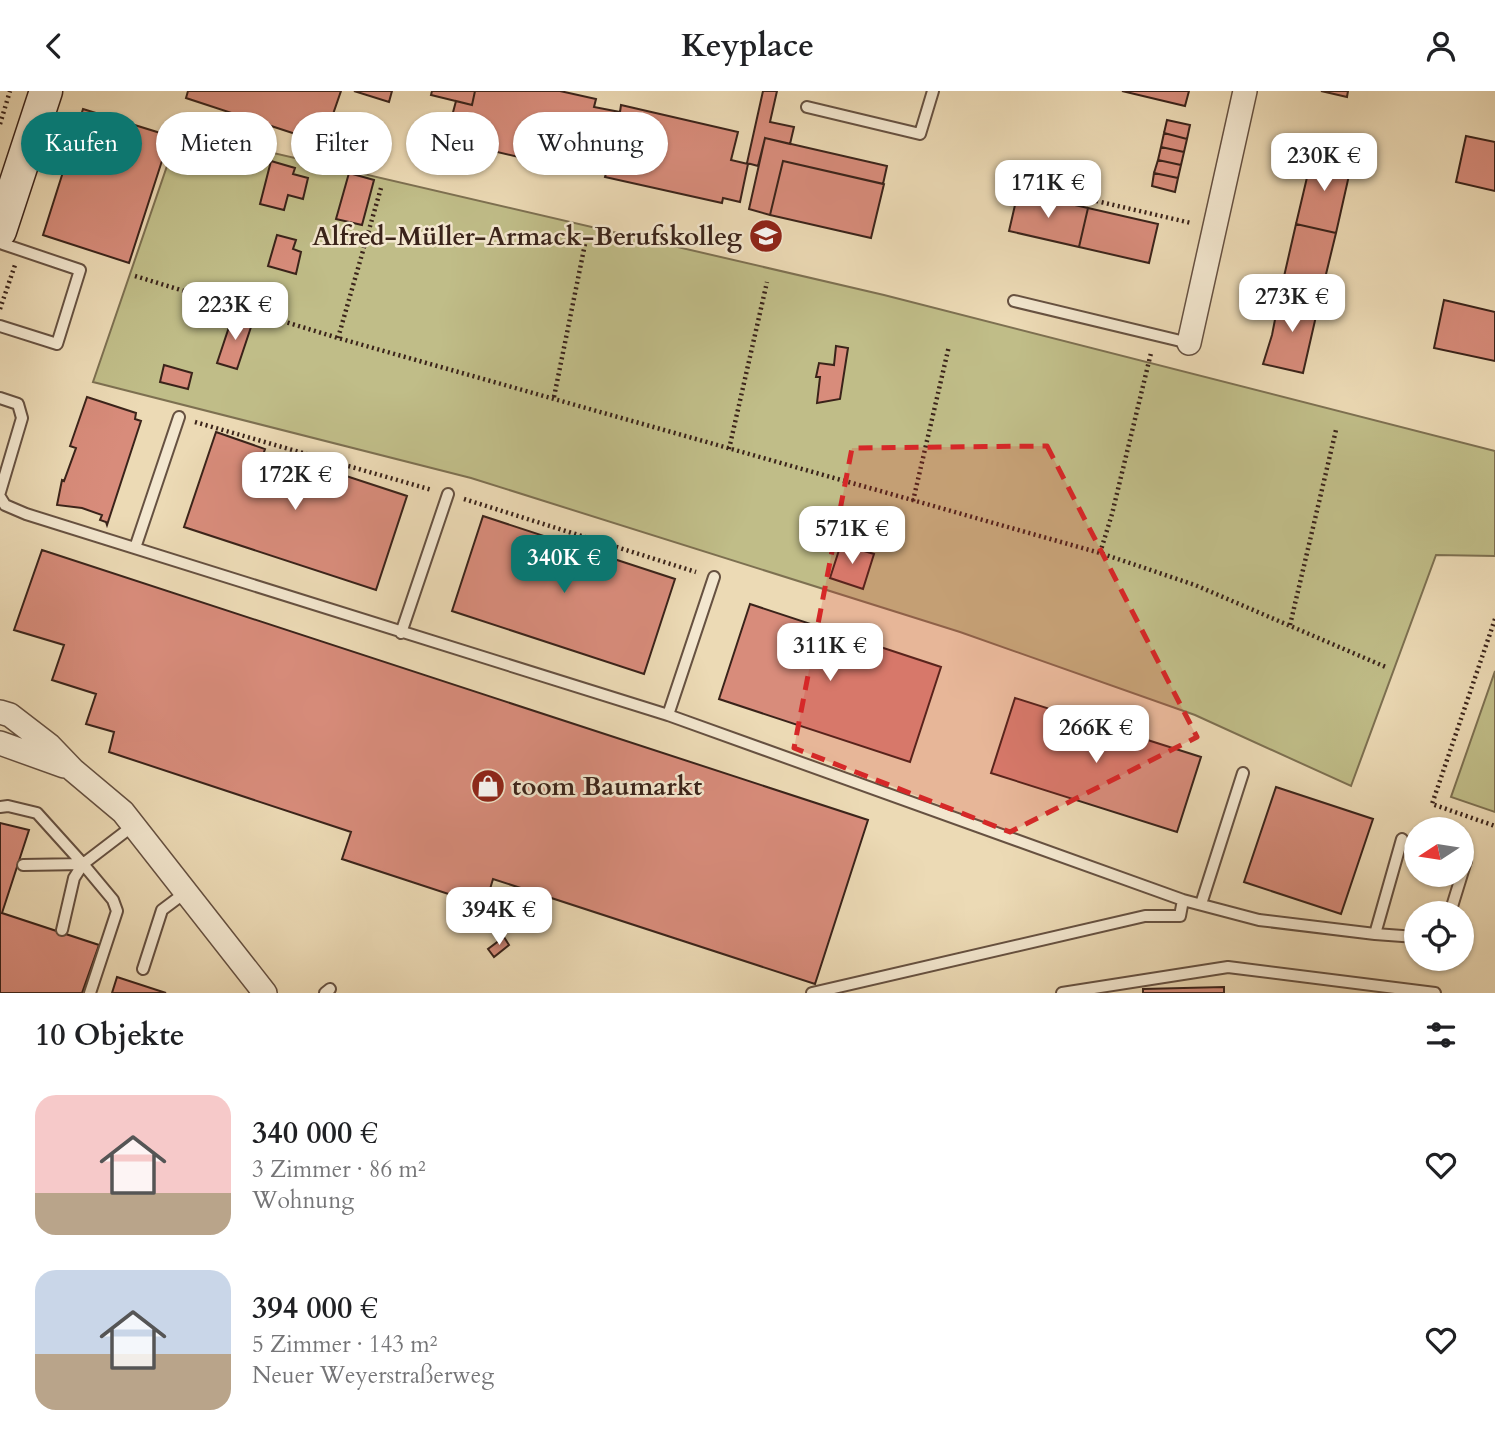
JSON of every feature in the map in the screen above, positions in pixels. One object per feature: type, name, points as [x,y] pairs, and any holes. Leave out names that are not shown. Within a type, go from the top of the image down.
[{"type":"main road","points":[[0,231],[46,91]]},
{"type":"street","points":[[1189,343],[1245,91]]},
{"type":"street","points":[[0,712],[10,716],[49,744],[73,770],[123,812],[265,993]]},
{"type":"street","points":[[0,743],[73,770]]},
{"type":"lane","points":[[807,107],[920,134],[933,91]]},
{"type":"lane","points":[[0,243],[80,270],[57,344],[0,326]]},
{"type":"lane","points":[[1014,301],[1189,343]]},
{"type":"lane","points":[[0,398],[18,404],[23,418],[0,495],[5,505],[26,514],[668,715],[1183,900],[1259,920],[1404,936]]},
{"type":"lane","points":[[135,548],[179,417]]},
{"type":"lane","points":[[401,633],[447,494]]},
{"type":"lane","points":[[668,715],[714,577]]},
{"type":"lane","points":[[1201,904],[1243,773]]},
{"type":"lane","points":[[0,807],[37,813],[113,900],[117,911],[90,993]]},
{"type":"lane","points":[[62,930],[74,878],[83,864],[134,825]]},
{"type":"lane","points":[[1375,934],[1402,839]]},
{"type":"lane","points":[[23,865],[83,864]]},
{"type":"lane","points":[[143,969],[162,910],[187,892]]},
{"type":"lane","points":[[812,993],[1145,916],[1180,916],[1183,900]]},
{"type":"lane","points":[[1062,993],[1228,967],[1435,993]]},
{"type":"path","points":[[0,124],[10,91]]},
{"type":"path","points":[[1032,187],[1214,229]]},
{"type":"path","points":[[338,338],[381,188]]},
{"type":"path","points":[[554,397],[585,244]]},
{"type":"path","points":[[135,276],[338,338],[1100,553],[1195,585],[1388,668]]},
{"type":"path","points":[[729,449],[767,282]]},
{"type":"path","points":[[1100,553],[1155,335]]},
{"type":"path","points":[[913,501],[949,346]]},
{"type":"path","points":[[1290,625],[1336,430]]},
{"type":"path","points":[[1495,619],[1432,804],[1495,826]]},
{"type":"highlighted area","points":[[1047,446],[1197,737],[1010,832],[794,748],[852,448]]},
{"type":"shaded area","points":[[277,154],[291,157],[291,175],[368,175],[884,295],[1495,451],[1495,556],[1436,555],[1351,786],[1195,715],[960,632],[471,478],[93,382],[164,175],[277,175]]},
{"type":"shaded area","points":[[1495,671],[1495,812],[1451,797]]},
{"type":"building","points":[[188,91],[341,91],[334,112],[291,112],[291,132],[277,128],[277,112],[229,112],[186,98]]},
{"type":"building","points":[[354,91],[392,91],[389,102]]},
{"type":"building","points":[[432,91],[475,91],[472,105],[431,95]]},
{"type":"building","points":[[475,91],[560,91],[596,99],[594,107],[620,112],[513,112],[513,156],[499,152],[499,112],[453,112],[456,101],[472,105]]},
{"type":"building","points":[[763,91],[777,91],[770,122],[794,127],[790,144],[765,138],[758,166],[747,163]]},
{"type":"building","points":[[1122,91],[1189,91],[1185,106]]},
{"type":"building","points":[[1321,91],[1348,91],[1347,97]]},
{"type":"building","points":[[621,105],[651,112],[620,112]]},
{"type":"building","points":[[668,116],[738,132],[731,160],[748,164],[740,202],[723,198],[722,203],[605,177],[668,175]]},
{"type":"building","points":[[1167,120],[1190,125],[1187,139],[1164,133]]},
{"type":"building","points":[[142,127],[156,132],[157,175],[129,263],[43,235],[62,175],[142,175]]},
{"type":"building","points":[[1164,133],[1187,139],[1184,152],[1161,147]]},
{"type":"building","points":[[1466,136],[1495,142],[1495,191],[1456,182]]},
{"type":"building","points":[[765,138],[887,166],[883,184],[783,161],[770,215],[749,209]]},
{"type":"building","points":[[1161,147],[1184,152],[1181,165],[1158,160]]},
{"type":"building","points":[[1313,152],[1352,162],[1336,233],[1296,224]]},
{"type":"building","points":[[1158,160],[1181,165],[1178,178],[1154,173]]},
{"type":"building","points":[[783,161],[884,184],[871,238],[770,215]]},
{"type":"building","points":[[277,163],[291,167],[291,175],[308,178],[303,199],[288,195],[284,210],[260,204],[267,175],[277,175]]},
{"type":"building","points":[[1154,173],[1178,178],[1175,192],[1152,186]]},
{"type":"building","points":[[348,175],[374,180],[362,225],[336,219]]},
{"type":"building","points":[[1018,192],[1088,208],[1079,247],[1009,231]]},
{"type":"building","points":[[1088,208],[1158,224],[1149,263],[1079,247]]},
{"type":"building","points":[[1296,224],[1336,233],[1319,303],[1280,294]]},
{"type":"building","points":[[277,235],[296,240],[293,249],[301,252],[296,274],[268,266]]},
{"type":"building","points":[[1280,294],[1319,303],[1303,373],[1263,364]]},
{"type":"building","points":[[1444,300],[1495,312],[1495,361],[1434,348]]},
{"type":"building","points":[[233,315],[253,321],[237,369],[217,363]]},
{"type":"building","points":[[836,346],[848,348],[840,399],[817,403],[820,377],[816,377],[819,363],[834,365]]},
{"type":"building","points":[[164,365],[192,373],[188,389],[160,382]]},
{"type":"building","points":[[87,397],[136,413],[135,419],[141,421],[107,525],[100,520],[102,515],[82,508],[57,505],[62,480],[64,481],[76,448],[70,446]]},
{"type":"building","points":[[216,432],[265,449],[263,455],[332,477],[334,472],[407,496],[376,590],[184,527]]},
{"type":"building","points":[[483,516],[675,579],[644,674],[452,611]]},
{"type":"building","points":[[841,544],[874,554],[863,589],[830,578]]},
{"type":"building","name":"toom Baumarkt","points":[[42,550],[868,820],[815,984],[493,879],[485,906],[342,859],[351,832],[109,752],[114,732],[86,724],[96,694],[52,680],[64,645],[14,630]]},
{"type":"building","points":[[750,604],[941,667],[910,762],[719,699]]},
{"type":"building","points":[[1015,698],[1201,757],[1177,832],[991,773]]},
{"type":"building","points":[[1276,787],[1373,819],[1341,914],[1244,882]]},
{"type":"building","points":[[0,823],[29,830],[2,913],[99,945],[82,993],[0,993]]},
{"type":"building","points":[[504,937],[509,945],[494,957],[488,949]]},
{"type":"building","points":[[117,977],[166,993],[112,993]]},
{"type":"building","points":[[1224,987],[1224,993],[1143,993],[1143,989]]},
{"type":"place","name":"Alfred-Müller-Armack-Berufskolleg","points":[[766,236]]},
{"type":"place","name":"toom Baumarkt","points":[[488,786]]}]
